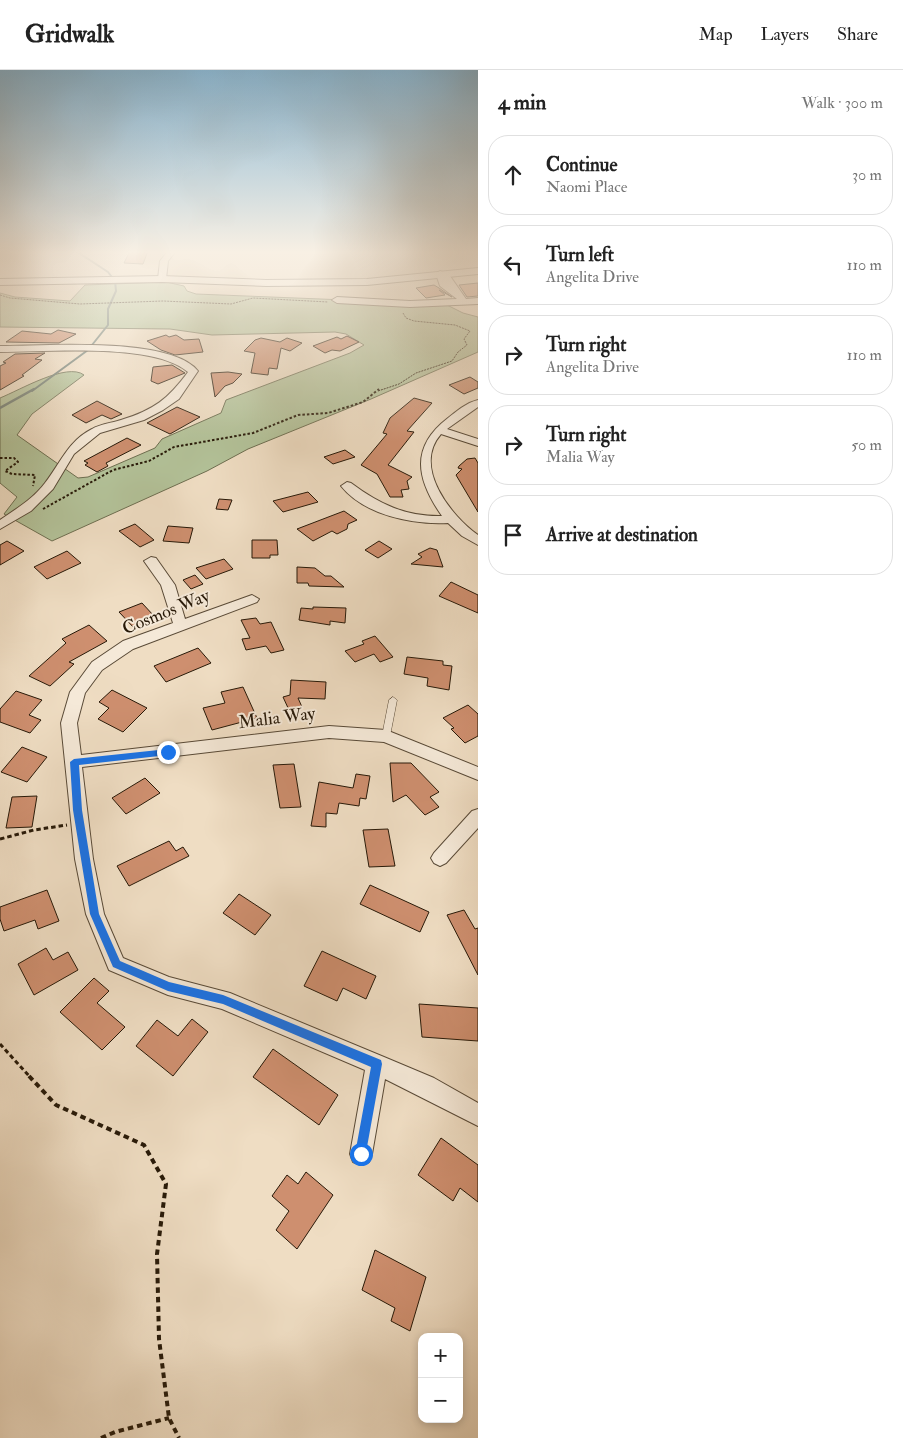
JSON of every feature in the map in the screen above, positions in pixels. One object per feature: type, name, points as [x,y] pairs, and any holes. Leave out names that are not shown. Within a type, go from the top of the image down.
[{"type":"street","points":[[0,525],[27,508],[49,486],[70,452],[96,431],[140,418],[159,408],[175,397],[193,371],[190,365],[181,360],[155,353],[113,349],[1,351]]},
{"type":"street","points":[[478,403],[468,407],[439,430],[429,444],[427,466],[439,506],[449,518],[478,541]]},
{"type":"street","points":[[439,430],[478,443]]},
{"type":"street","points":[[347,486],[374,506],[397,515],[416,520],[449,518]]},
{"type":"street","points":[[151,561],[168,585],[180,624]]},
{"type":"street","name":"Cosmos Way","points":[[252,599],[180,624],[128,645],[97,666],[78,692],[70,723],[80,823],[95,914],[116,964],[168,986],[223,1000],[377,1064],[426,1086],[478,1115]]},
{"type":"street","name":"Malia Way","points":[[74,762],[329,732],[386,736],[478,774]]},
{"type":"street","points":[[440,858],[478,816]]},
{"type":"street","points":[[361,1154],[377,1064]]},
{"type":"lane","points":[[386,736],[393,700]]},
{"type":"path","points":[[18,514],[29,516],[113,470],[149,461],[174,447],[253,433],[298,415],[328,413],[363,402],[380,389],[399,384],[416,373],[452,362],[458,352],[467,345],[464,339],[470,331],[464,327],[422,324],[406,318],[403,315]]},
{"type":"path","points":[[0,458],[14,458],[18,462],[4,471],[12,474],[35,475],[33,486],[27,493]]},
{"type":"path","points":[[0,839],[34,830],[80,823]]},
{"type":"path","points":[[0,1044],[56,1106],[144,1146],[166,1184],[157,1254],[159,1339],[169,1418],[179,1438]]},
{"type":"path","points":[[101,1438],[115,1432],[169,1418]]},
{"type":"green space","points":[[0,315],[470,315],[478,317],[478,352],[371,399],[248,449],[207,471],[52,541],[4,514],[17,497],[0,483],[0,398],[55,374],[76,372],[84,375],[32,414],[17,435],[78,478],[88,477],[155,448],[162,439],[221,413],[226,400],[350,353],[364,345],[346,334],[335,332],[212,335],[170,329],[0,327]]},
{"type":"building","points":[[58,330],[76,334],[59,343],[6,342],[22,331],[51,334]]},
{"type":"building","points":[[166,335],[169,337],[176,335],[184,340],[199,339],[203,352],[175,355],[161,350],[147,341]]},
{"type":"building","points":[[347,336],[359,342],[340,351],[332,350],[325,353],[313,346],[337,337],[341,339]]},
{"type":"building","points":[[261,338],[280,342],[287,338],[302,343],[290,351],[281,348],[277,369],[269,368],[268,375],[251,373],[255,353],[244,351],[255,340]]},
{"type":"building","points":[[45,353],[35,359],[42,360],[22,375],[24,376],[0,390],[0,366],[6,363],[3,362],[15,354]]},
{"type":"building","points":[[172,365],[185,373],[158,384],[151,381],[153,367]]},
{"type":"building","points":[[228,372],[242,374],[233,383],[225,386],[215,397],[211,373]]},
{"type":"building","points":[[470,377],[478,382],[478,388],[464,394],[449,385]]},
{"type":"building","points":[[414,398],[432,403],[407,431],[414,432],[388,465],[412,477],[407,481],[409,489],[401,490],[403,497],[390,497],[377,474],[361,465],[387,434],[383,433],[390,418]]},
{"type":"building","points":[[97,401],[122,414],[111,419],[102,415],[86,423],[72,415]]},
{"type":"building","points":[[177,407],[200,417],[170,434],[147,423]]},
{"type":"building","points":[[127,438],[141,445],[106,463],[108,466],[97,472],[85,465],[88,463],[84,461]]},
{"type":"building","points":[[345,450],[355,457],[333,464],[324,457]]},
{"type":"building","points":[[475,458],[478,463],[478,512],[456,475],[462,469],[458,468],[459,466],[467,459]]},
{"type":"building","points":[[308,492],[318,502],[283,512],[273,501]]},
{"type":"building","points":[[219,499],[232,500],[228,510],[216,509]]},
{"type":"building","points":[[344,511],[357,520],[348,524],[347,529],[337,534],[332,531],[313,541],[297,529]]},
{"type":"building","points":[[135,524],[154,540],[140,547],[119,531]]},
{"type":"building","points":[[168,526],[193,528],[189,543],[163,541]]},
{"type":"building","points":[[252,540],[277,540],[278,555],[270,555],[270,558],[252,558]]},
{"type":"building","points":[[7,541],[24,551],[0,565],[0,545]]},
{"type":"building","points":[[379,541],[392,549],[378,558],[365,550]]},
{"type":"building","points":[[430,548],[437,550],[443,567],[411,564],[422,557],[418,554]]},
{"type":"building","points":[[67,551],[81,563],[47,579],[34,567]]},
{"type":"building","points":[[224,559],[233,569],[206,579],[196,568]]},
{"type":"building","points":[[297,567],[315,568],[325,576],[331,576],[344,587],[309,586],[308,583],[297,583]]},
{"type":"building","points":[[195,575],[203,584],[191,589],[183,580]]},
{"type":"building","points":[[451,582],[478,595],[478,613],[439,596]]},
{"type":"building","points":[[142,603],[154,616],[144,621],[146,624],[135,629],[119,612]]},
{"type":"building","points":[[313,607],[346,608],[345,623],[330,621],[330,625],[299,620],[301,608],[313,609]]},
{"type":"building","points":[[256,618],[260,624],[271,622],[284,650],[271,653],[266,646],[246,650],[242,639],[250,638],[241,620]]},
{"type":"building","points":[[89,625],[107,641],[69,662],[74,664],[50,686],[29,676],[66,643],[62,639]]},
{"type":"building","points":[[375,636],[393,657],[380,662],[374,654],[355,662],[345,651],[364,644],[362,641]]},
{"type":"building","points":[[198,648],[211,663],[166,682],[154,666]]},
{"type":"building","points":[[407,657],[443,661],[443,665],[452,666],[449,690],[427,686],[428,678],[404,674]]},
{"type":"building","points":[[291,680],[326,682],[325,699],[298,698],[302,707],[289,710],[283,697],[290,695]]},
{"type":"building","points":[[243,687],[257,718],[212,730],[203,708],[225,703],[221,692]]},
{"type":"building","points":[[112,690],[147,708],[123,732],[98,719],[109,708],[99,702]]},
{"type":"building","points":[[16,691],[42,700],[29,715],[41,720],[30,733],[0,722],[0,709]]},
{"type":"building","points":[[468,705],[478,714],[478,736],[465,743],[451,729],[454,728],[443,718]]},
{"type":"building","points":[[22,747],[47,757],[27,782],[1,772]]},
{"type":"building","points":[[390,763],[411,763],[439,792],[430,797],[439,807],[425,815],[406,795],[393,802]]},
{"type":"building","points":[[294,764],[301,807],[280,808],[273,765]]},
{"type":"building","points":[[356,774],[370,776],[366,799],[360,798],[359,806],[339,803],[337,814],[326,813],[326,827],[311,826],[319,782],[353,788]]},
{"type":"building","points":[[145,778],[160,793],[126,814],[112,798]]},
{"type":"building","points":[[37,796],[32,827],[6,828],[12,797]]},
{"type":"building","points":[[388,829],[395,866],[369,867],[363,830]]},
{"type":"building","points":[[169,841],[176,851],[183,847],[189,856],[129,886],[117,866]]},
{"type":"building","points":[[370,885],[429,912],[420,932],[360,904]]},
{"type":"building","points":[[47,890],[59,921],[38,929],[35,920],[4,931],[0,919],[0,907]]},
{"type":"building","points":[[239,894],[271,915],[255,935],[223,913]]},
{"type":"building","points":[[464,910],[475,929],[478,928],[478,975],[447,915]]},
{"type":"building","points":[[46,948],[53,960],[68,952],[78,970],[34,995],[18,964]]},
{"type":"building","points":[[322,951],[376,976],[366,999],[343,988],[337,1001],[304,986]]},
{"type":"building","points":[[94,978],[109,991],[97,1003],[125,1027],[102,1050],[60,1012]]},
{"type":"building","points":[[419,1004],[478,1008],[478,1041],[422,1037]]},
{"type":"building","points":[[192,1019],[208,1032],[173,1076],[136,1046],[157,1020],[178,1036]]},
{"type":"building","points":[[273,1049],[338,1095],[319,1125],[253,1077]]},
{"type":"building","points":[[441,1138],[478,1165],[478,1202],[460,1188],[453,1201],[418,1175]]},
{"type":"building","points":[[306,1172],[333,1195],[297,1249],[276,1230],[289,1211],[272,1196],[287,1175],[298,1184]]},
{"type":"building","points":[[375,1250],[426,1277],[410,1331],[391,1321],[395,1308],[362,1290]]},
{"type":"waterway","points":[[32,391],[88,350],[108,325],[108,315]]},
{"type":"waterway","points":[[0,408],[34,389]]},
{"type":"route","points":[[168,752],[74,762],[84,858],[95,914],[116,964],[168,986],[223,1000],[377,1064],[361,1154]]}]
